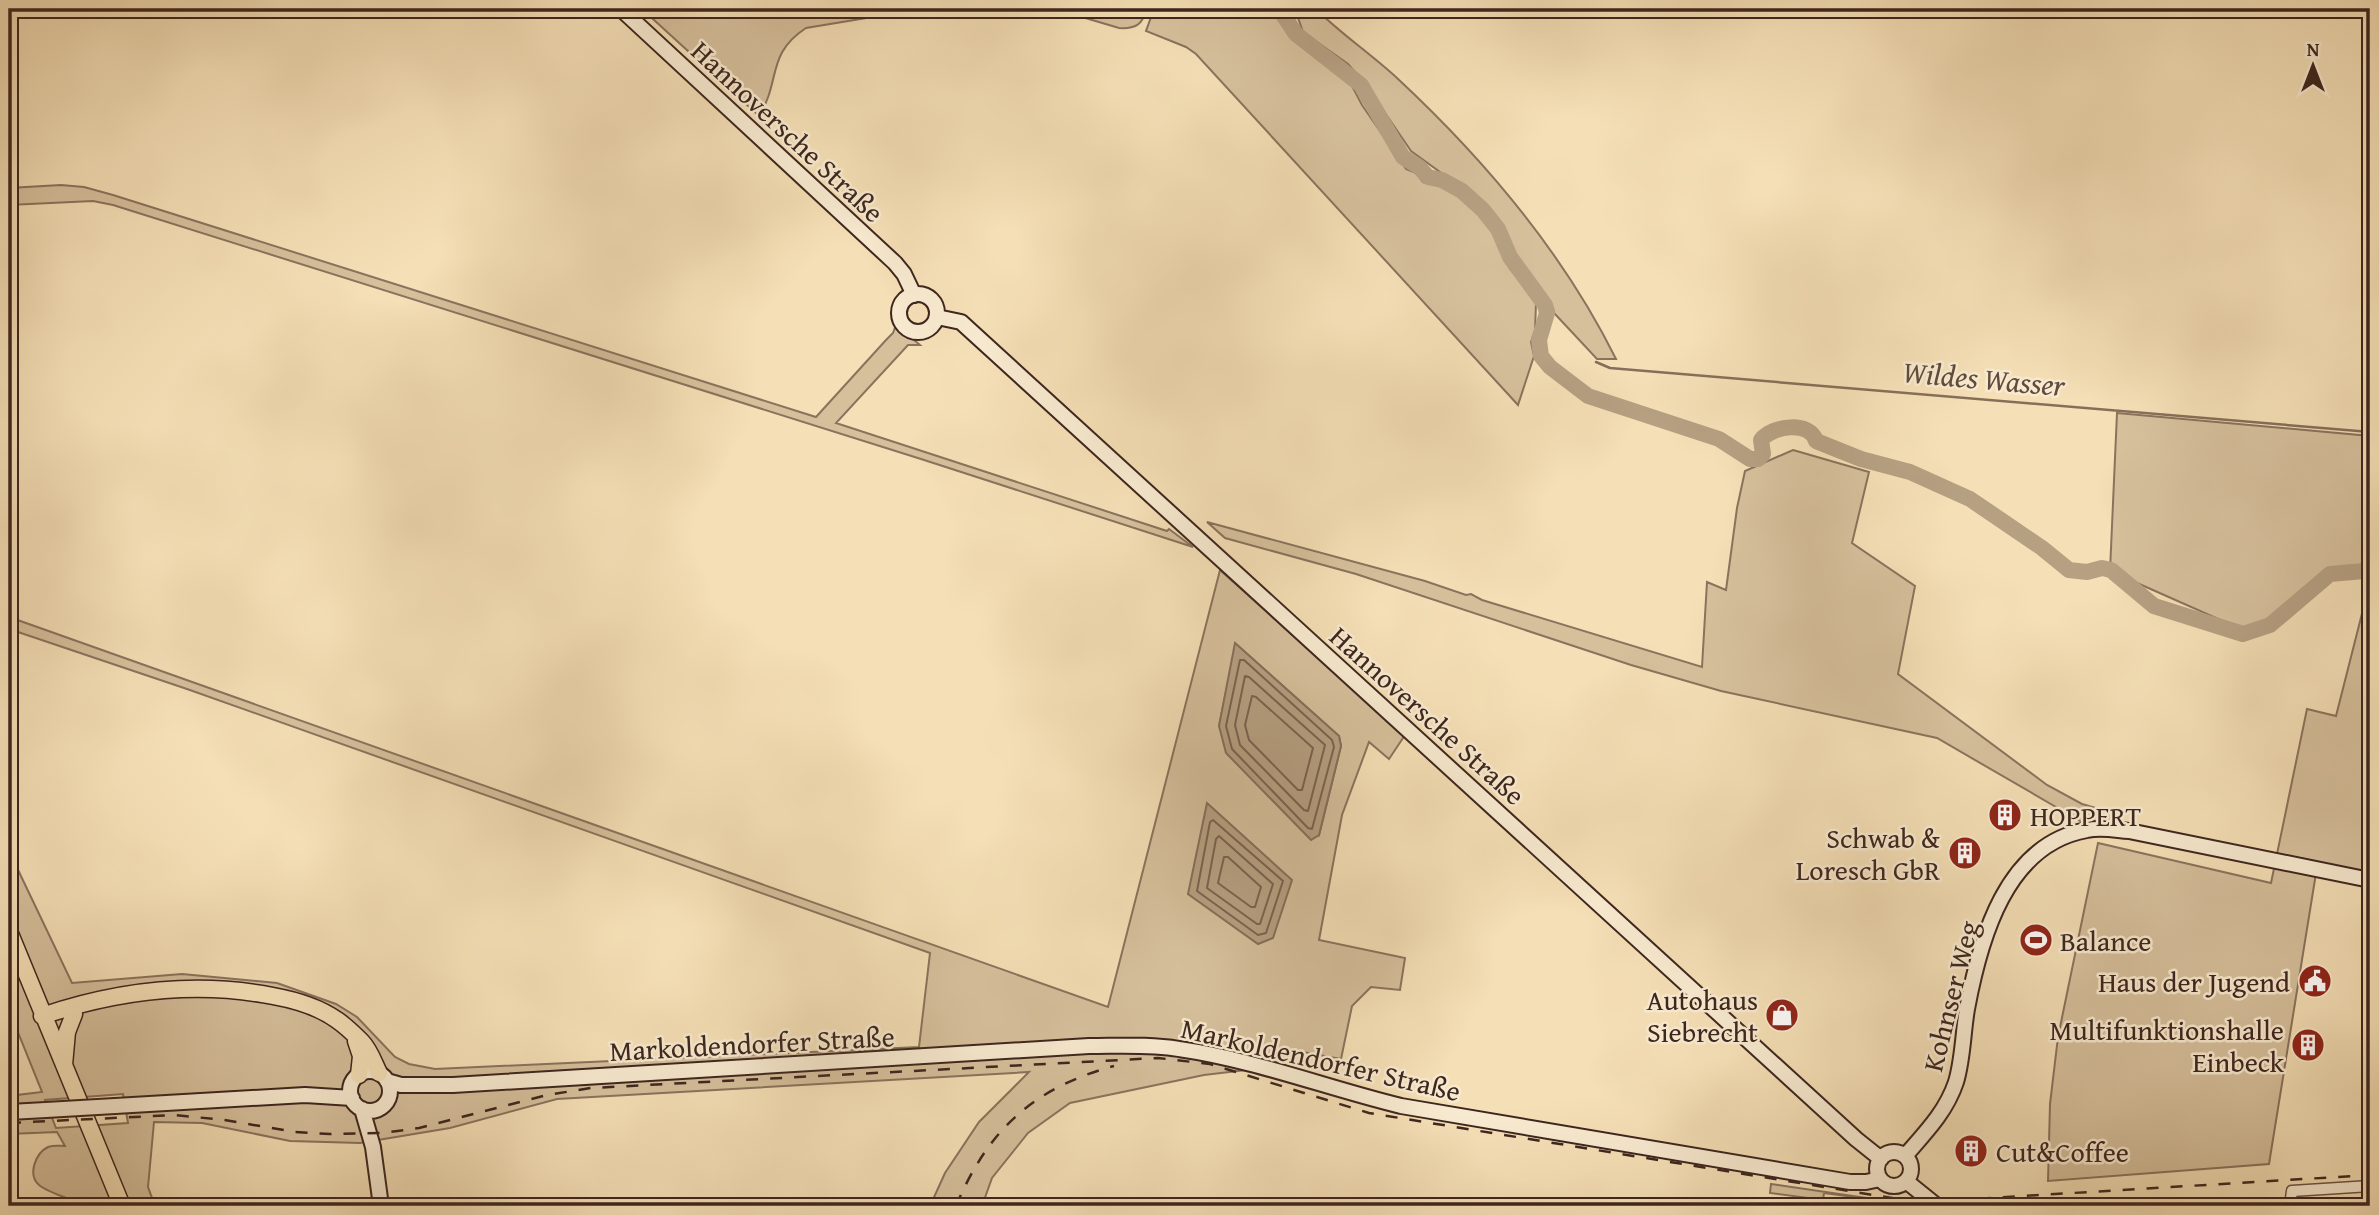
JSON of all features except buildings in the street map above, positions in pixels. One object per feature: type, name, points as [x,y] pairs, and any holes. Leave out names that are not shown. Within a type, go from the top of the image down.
[{"type":"main road","name":"Hannoversche Straße","points":[[621,9],[895,263],[904,274],[914,295],[925,295],[933,302],[937,317],[961,322],[1881,1159]]},
{"type":"main road","points":[[914,295],[908,297],[901,306],[900,318],[906,328],[915,332],[925,331],[933,326],[937,317]]},
{"type":"main road","name":"Kohnser Weg","points":[[1905,1156],[1945,1108],[1956,1080],[1968,1007],[1991,922],[2017,872],[2045,845],[2085,830],[2115,830],[2370,880]]},
{"type":"main road","points":[[9,931],[122,1206]]},
{"type":"main road","points":[[42,1016],[138,993],[177,989],[251,992],[310,1006],[338,1021],[367,1048],[384,1089],[373,1147]]},
{"type":"main road","points":[[42,1016],[54,1021],[97,1002]]},
{"type":"main road","points":[[64,1068],[67,1032],[74,1014]]},
{"type":"main road","points":[[354,1035],[361,1056],[356,1092],[373,1147],[381,1206]]},
{"type":"main road","name":"Markoldendorfer Straße","points":[[384,1089],[1089,1046],[1176,1048],[1233,1059],[1401,1106],[1850,1182],[1880,1179]]},
{"type":"main road","points":[[356,1092],[365,1072],[384,1089]]},
{"type":"main road","points":[[356,1092],[368,1111],[384,1089]]},
{"type":"main road","points":[[9,1112],[356,1092]]},
{"type":"main road","points":[[1891,1153],[1905,1156],[1911,1170],[1906,1181],[1893,1186],[1880,1179],[1878,1168],[1881,1159],[1891,1153]]},
{"type":"main road","points":[[1906,1181],[1937,1206]]},
{"type":"street","points":[[2290,1206],[2292,1191],[2370,1186]]},
{"type":"shaded area","points":[[642,9],[921,9],[806,28],[793,38],[779,58],[766,103],[759,116]]},
{"type":"shaded area","points":[[1055,9],[1146,9],[1143,19],[1134,27],[1119,28]]},
{"type":"shaded area","points":[[1154,9],[1273,9],[1290,37],[1351,84],[1362,105],[1406,169],[1416,173],[1423,182],[1445,187],[1464,198],[1488,222],[1510,269],[1529,290],[1536,303],[1535,330],[1531,342],[1534,356],[1518,405],[1196,54],[1186,47],[1146,31]]},
{"type":"shaded area","points":[[1295,9],[1316,9],[1397,78],[1491,174],[1572,281],[1616,359],[1597,359],[1554,313],[1527,274],[1495,219],[1480,201],[1411,151],[1364,82],[1348,64],[1303,32]]},
{"type":"shaded area","points":[[61,185],[84,187],[113,195],[816,417],[893,333],[896,325],[920,345],[908,345],[836,423],[1167,531],[1169,529],[1193,547],[113,205],[93,201],[9,205],[9,188]]},
{"type":"shaded area","points":[[2117,413],[2370,436],[2370,570],[2364,567],[2329,571],[2268,622],[2243,630],[2110,571]]},
{"type":"shaded area","points":[[1793,450],[1869,472],[1852,543],[1915,586],[1898,674],[2047,785],[2082,804],[2110,812],[2118,822],[2082,822],[1937,738],[1721,691],[1631,665],[1356,574],[1225,538],[1207,522],[1425,581],[1466,595],[1471,594],[1482,600],[1702,667],[1707,582],[1726,590],[1745,471]]},
{"type":"shaded area","points":[[1220,570],[1405,735],[1389,759],[1369,742],[1342,815],[1319,940],[1405,958],[1400,990],[1371,987],[1352,1006],[1341,1059],[1286,1049],[1281,1066],[1204,1075],[1070,1103],[1028,1133],[992,1178],[982,1206],[930,1206],[945,1173],[979,1122],[1029,1072],[557,1099],[450,1128],[360,1143],[290,1141],[202,1123],[154,1122],[148,1187],[155,1206],[82,1206],[43,1188],[35,1180],[34,1164],[40,1154],[50,1146],[65,1146],[57,1132],[9,1134],[9,1096],[42,1092],[9,1010],[9,851],[72,983],[182,974],[277,983],[336,1004],[357,1017],[395,1057],[409,1064],[435,1069],[919,1047],[930,953],[187,689],[9,629],[9,617],[1108,1007]],"holes":[[[1236,644],[1339,736],[1341,746],[1319,835],[1219,726]],[[123,1094],[128,1123],[56,1128],[45,1100]]]},
{"type":"shaded area","points":[[2370,582],[2370,875],[2317,867],[2269,1164],[2048,1181],[2050,1104],[2058,1037],[2098,843],[2271,883],[2307,709],[2336,716]]},
{"type":"shaded area","points":[[1771,1184],[1910,1204],[1824,1193],[1823,1200],[1770,1193]]},
{"type":"water","points":[[1235,643],[1339,736],[1341,746],[1319,835],[1311,840],[1226,753],[1219,726]]},
{"type":"water","points":[[1207,803],[1292,880],[1273,938],[1258,944],[1188,894]]},
{"type":"waterway","points":[[1279,9],[1296,34],[1361,85],[1403,157],[1419,167],[1428,177],[1442,180],[1462,191],[1483,210],[1498,229],[1510,257],[1545,305],[1547,313],[1539,340],[1541,356],[1550,367],[1588,396],[1719,439],[1750,459],[1758,459],[1763,454],[1761,440],[1774,431],[1791,427],[1807,430],[1816,441],[1861,459],[1910,472],[1970,499],[2042,548],[2069,570],[2111,570],[2154,606],[2243,634],[2270,625],[2330,574],[2364,571],[2370,573]]},
{"type":"waterway","name":"Wildes Wasser","points":[[1596,362],[1610,368],[2370,432]]},
{"type":"railway","points":[[9,1123],[175,1115],[295,1132],[383,1133],[419,1128],[547,1095],[591,1088],[1158,1058],[1210,1064],[1369,1113],[1898,1199],[1957,1200],[2370,1175]]},
{"type":"railway","points":[[956,1206],[983,1155],[1017,1116],[1060,1086],[1114,1066]]},
{"type":"place","name":"HOPPERT","points":[[2005,815]]},
{"type":"place","name":"Schwab & Loresch GbR","points":[[1965,853]]},
{"type":"place","name":"Balance","points":[[2036,940]]},
{"type":"place","name":"Haus der Jugend","points":[[2315,981]]},
{"type":"place","name":"Autohaus Siebrecht","points":[[1782,1015]]},
{"type":"place","name":"Multifunktionshalle Einbeck","points":[[2308,1045]]},
{"type":"place","name":"Cut&Coffee","points":[[1971,1151]]}]
